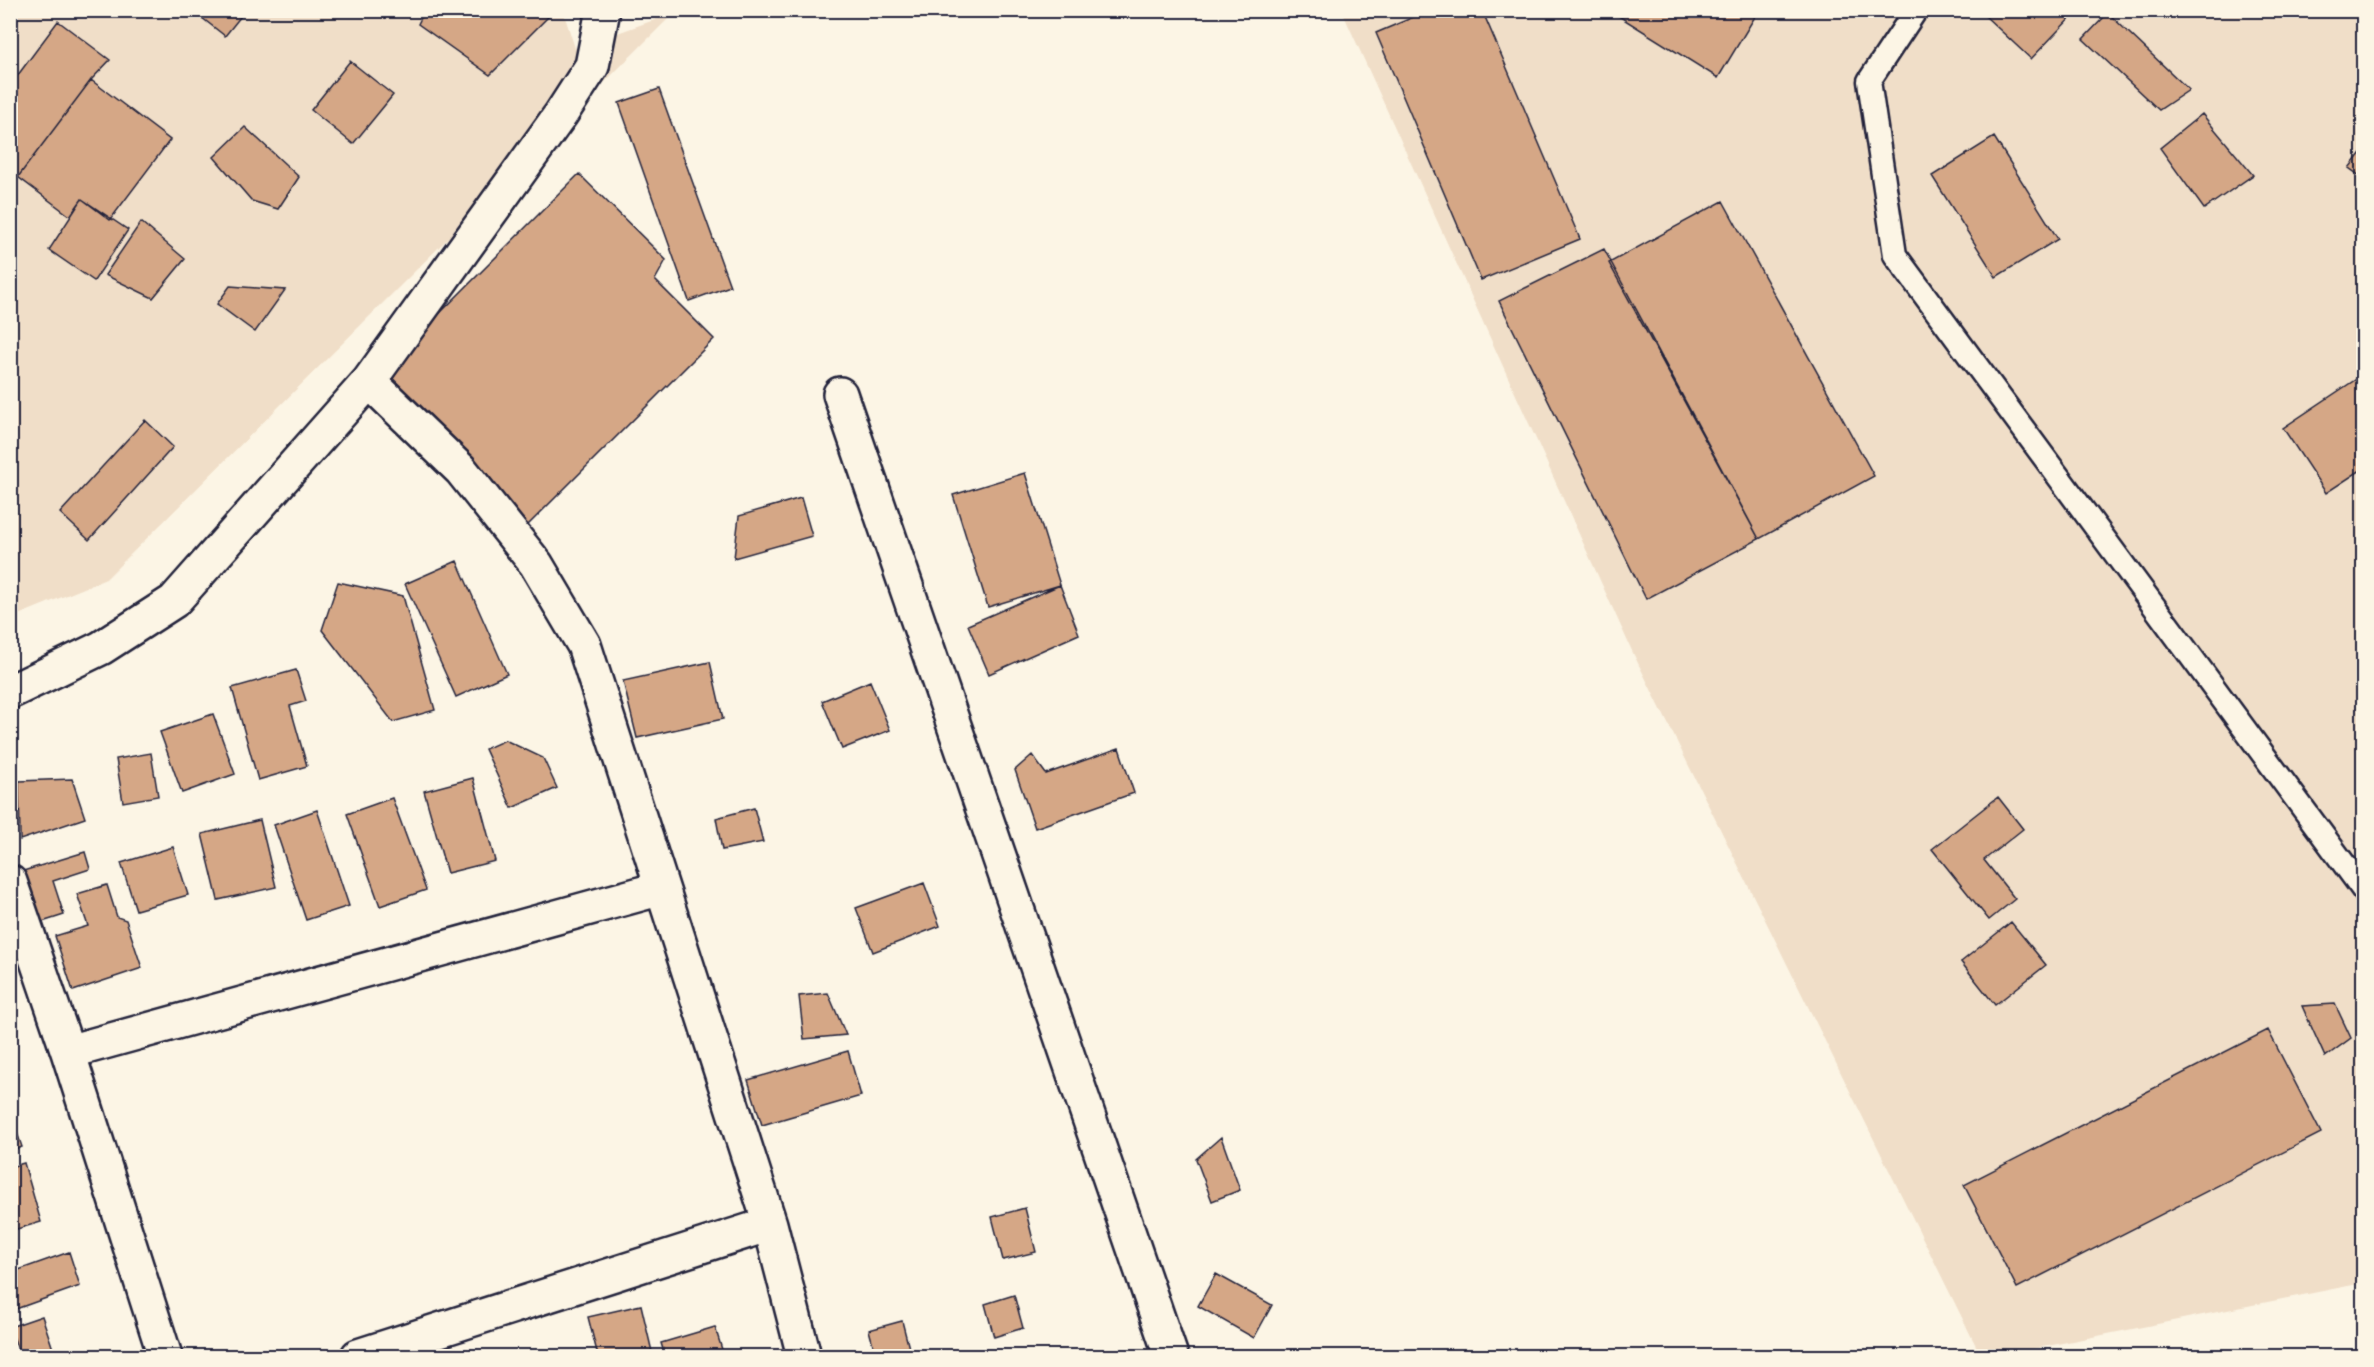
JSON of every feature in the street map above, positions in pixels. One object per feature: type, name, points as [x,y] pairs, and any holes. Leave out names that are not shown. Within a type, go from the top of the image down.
[{"type":"street","points":[[10,692],[101,648],[174,601],[369,381],[561,114],[592,66],[603,10]]},
{"type":"street","points":[[369,381],[461,470],[542,574],[584,645],[770,1224],[804,1356]]},
{"type":"street","points":[[840,394],[1171,1356]]},
{"type":"street","points":[[10,882],[68,1052],[165,1356]]},
{"type":"street","points":[[68,1052],[662,888]]},
{"type":"street","points":[[358,1356],[770,1224]]},
{"type":"lane","points":[[1916,10],[1869,81],[1895,255],[2364,891]]},
{"type":"shaded area","points":[[11,11],[563,11],[575,48],[674,13],[106,579],[11,618]]},
{"type":"shaded area","points":[[1342,11],[2363,11],[2363,1283],[1997,1356],[1981,1356],[1633,653]]},
{"type":"building","points":[[192,10],[245,10],[245,11],[225,36]]},
{"type":"building","points":[[425,10],[549,10],[550,15],[490,75],[418,24]]},
{"type":"building","points":[[1430,10],[1482,10],[1580,239],[1481,280],[1376,33]]},
{"type":"building","points":[[1609,10],[1759,10],[1718,78]]},
{"type":"building","points":[[1990,10],[2078,10],[2031,59],[1985,16]]},
{"type":"building","points":[[2108,13],[2189,90],[2159,110],[2083,39]]},
{"type":"building","points":[[58,21],[110,60],[91,80],[18,177],[10,171],[10,100],[15,94],[12,83]]},
{"type":"building","points":[[350,61],[393,95],[353,144],[311,110]]},
{"type":"building","points":[[91,80],[170,140],[110,220],[82,199],[70,216],[18,177]]},
{"type":"building","points":[[659,89],[730,286],[689,301],[619,103]]},
{"type":"building","points":[[2202,114],[2253,175],[2204,209],[2160,148]]},
{"type":"building","points":[[245,127],[299,177],[278,209],[252,201],[214,157]]},
{"type":"building","points":[[1994,137],[2058,239],[1996,277],[1932,176]]},
{"type":"building","points":[[2364,149],[2364,179],[2349,168]]},
{"type":"building","points":[[579,174],[666,260],[655,280],[714,339],[527,526],[377,376]]},
{"type":"building","points":[[82,199],[128,230],[94,281],[49,250]]},
{"type":"building","points":[[1723,201],[1874,476],[1759,539],[1609,263]]},
{"type":"building","points":[[141,222],[185,259],[153,298],[105,275]]},
{"type":"building","points":[[1604,249],[1759,539],[1646,599],[1499,301]]},
{"type":"building","points":[[230,286],[285,290],[255,332],[217,304]]},
{"type":"building","points":[[2358,378],[2364,387],[2364,468],[2326,493],[2283,428]]},
{"type":"building","points":[[145,420],[173,447],[89,540],[60,513]]},
{"type":"building","points":[[1025,473],[1060,585],[988,607],[953,495]]},
{"type":"building","points":[[801,498],[812,536],[734,558],[739,516]]},
{"type":"building","points":[[457,561],[507,674],[456,697],[405,584]]},
{"type":"building","points":[[338,582],[403,596],[435,710],[393,722],[322,630]]},
{"type":"building","points":[[1060,585],[1079,634],[989,674],[968,625]]},
{"type":"building","points":[[710,662],[723,719],[637,738],[623,681]]},
{"type":"building","points":[[296,670],[306,701],[290,706],[307,766],[258,780],[232,688]]},
{"type":"building","points":[[870,681],[890,730],[842,749],[822,701]]},
{"type":"building","points":[[213,714],[235,774],[182,793],[160,732]]},
{"type":"building","points":[[505,740],[543,758],[557,788],[512,808],[485,749]]},
{"type":"building","points":[[1119,748],[1134,793],[1035,828],[1015,770],[1032,755],[1046,774]]},
{"type":"building","points":[[151,753],[158,796],[123,802],[116,759]]},
{"type":"building","points":[[473,778],[495,861],[447,873],[424,791]]},
{"type":"building","points":[[72,779],[85,818],[20,840],[19,781]]},
{"type":"building","points":[[1998,797],[2023,829],[1984,860],[2015,899],[1989,920],[1932,849]]},
{"type":"building","points":[[392,798],[426,890],[380,906],[347,814]]},
{"type":"building","points":[[754,808],[763,842],[722,850],[716,818]]},
{"type":"building","points":[[317,810],[349,906],[306,920],[274,825]]},
{"type":"building","points":[[260,820],[276,887],[218,900],[202,834]]},
{"type":"building","points":[[173,847],[188,895],[136,910],[121,863]]},
{"type":"building","points":[[85,852],[90,869],[53,881],[64,915],[36,924],[20,872]]},
{"type":"building","points":[[924,883],[940,926],[873,952],[856,908]]},
{"type":"building","points":[[107,885],[117,917],[126,920],[142,968],[73,991],[55,936],[88,926],[77,894]]},
{"type":"building","points":[[2011,922],[2046,965],[1995,1005],[1961,962]]},
{"type":"building","points":[[828,993],[846,1035],[804,1039],[799,996]]},
{"type":"building","points":[[2335,1004],[2351,1038],[2325,1057],[2302,1006]]},
{"type":"building","points":[[2268,1030],[2321,1133],[2017,1288],[1964,1185]]},
{"type":"building","points":[[848,1051],[861,1096],[762,1125],[748,1080]]},
{"type":"building","points":[[10,1112],[22,1147],[10,1151]]},
{"type":"building","points":[[1221,1137],[1240,1190],[1212,1201],[1196,1159]]},
{"type":"building","points":[[24,1163],[41,1222],[10,1231],[10,1167]]},
{"type":"building","points":[[1025,1208],[1036,1252],[1003,1260],[992,1217]]},
{"type":"building","points":[[69,1252],[80,1286],[13,1310],[10,1304],[10,1273]]},
{"type":"building","points":[[1216,1274],[1272,1305],[1254,1338],[1198,1306]]},
{"type":"building","points":[[1014,1295],[1023,1328],[994,1337],[985,1304]]},
{"type":"building","points":[[641,1305],[653,1356],[598,1356],[588,1317]]},
{"type":"building","points":[[42,1316],[55,1355],[20,1356],[10,1327]]},
{"type":"building","points":[[902,1321],[911,1356],[876,1356],[869,1330]]},
{"type":"building","points":[[715,1327],[724,1356],[665,1356],[661,1343]]}]
